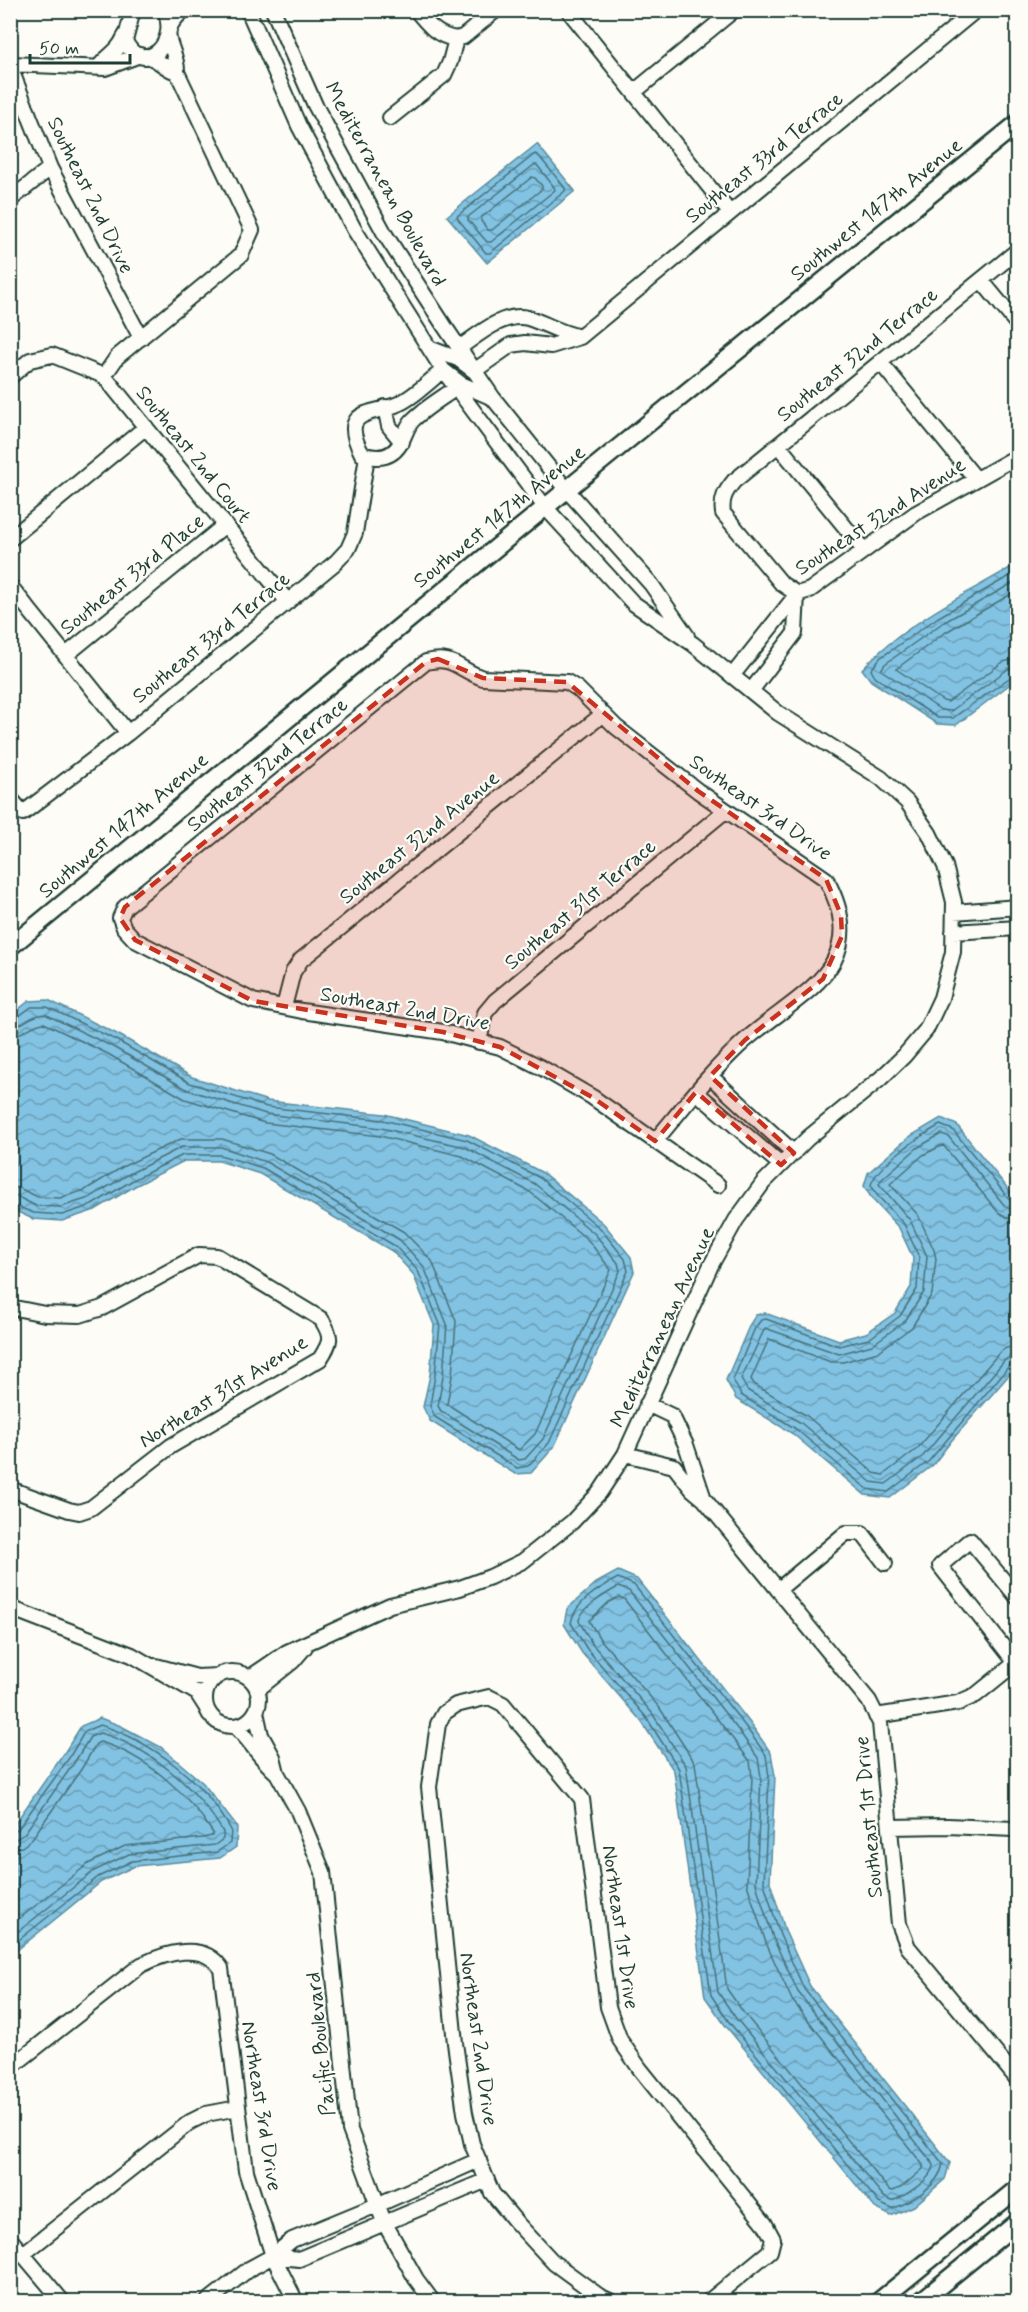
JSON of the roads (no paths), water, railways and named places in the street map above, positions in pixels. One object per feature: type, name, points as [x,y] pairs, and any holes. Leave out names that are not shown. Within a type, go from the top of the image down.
[{"type":"street","points":[[99,67],[103,60],[118,49],[125,36],[133,10]]},
{"type":"street","points":[[104,376],[117,357],[241,255],[252,230],[177,72],[177,65],[169,43],[169,22],[165,10]]},
{"type":"street","points":[[10,65],[111,67],[143,56],[154,55],[163,49],[172,22],[184,10]]},
{"type":"street","name":"Mediterranean Boulevard","points":[[248,10],[299,126],[348,218],[443,370],[545,507]]},
{"type":"street","name":"Mediterranean Boulevard","points":[[273,10],[315,105],[386,236],[493,398],[566,489]]},
{"type":"street","points":[[416,10],[429,27],[444,38],[456,39],[463,37],[496,10]]},
{"type":"street","points":[[568,10],[730,213]]},
{"type":"street","points":[[634,92],[734,10]]},
{"type":"street","name":"Southeast 33rd Terrace","points":[[474,371],[511,345],[525,343],[551,346],[579,337],[976,10]]},
{"type":"street","points":[[125,36],[127,47],[177,72]]},
{"type":"street","points":[[390,118],[444,75],[456,39]]},
{"type":"street","name":"Southeast 2nd Drive","points":[[10,65],[50,168],[141,338]]},
{"type":"street","name":"Southwest 147th Avenue","points":[[10,947],[566,489],[1017,123]]},
{"type":"street","points":[[10,200],[50,168]]},
{"type":"street","name":"Southeast 32nd Terrace","points":[[797,594],[782,584],[723,513],[722,502],[725,492],[734,481],[1017,250]]},
{"type":"street","points":[[981,280],[1017,325]]},
{"type":"street","points":[[459,348],[498,322],[513,318],[525,317],[560,332],[579,337]]},
{"type":"street","name":"Mediterranean Boulevard","points":[[429,348],[458,359],[474,371]]},
{"type":"street","name":"Southeast 2nd Court","points":[[10,377],[30,360],[52,355],[104,376],[288,602]]},
{"type":"street","points":[[880,362],[975,479]]},
{"type":"street","points":[[443,370],[401,403],[366,412],[357,422],[354,434],[362,454],[373,458],[385,457],[395,450],[402,442],[407,426],[456,388]]},
{"type":"street","name":"Mediterranean Boulevard","points":[[443,370],[461,384],[493,398]]},
{"type":"street","points":[[385,407],[389,426],[402,442]]},
{"type":"street","points":[[10,539],[146,427]]},
{"type":"street","points":[[778,445],[864,550]]},
{"type":"street","name":"Southeast 33rd Terrace","points":[[10,798],[23,813],[128,733],[336,562],[348,549],[355,533],[367,456]]},
{"type":"street","name":"Southeast 32nd Avenue","points":[[732,676],[797,594],[810,590],[916,513],[1017,456]]},
{"type":"street","name":"Mediterranean Avenue","points":[[566,489],[651,584],[693,644]]},
{"type":"street","name":"Mediterranean Avenue","points":[[254,1683],[293,1661],[306,1645],[390,1605],[459,1588],[490,1577],[523,1561],[572,1522],[600,1492],[625,1454],[711,1264],[736,1220],[763,1183],[781,1165],[846,1105],[880,1079],[926,1030],[941,998],[953,952],[954,902],[945,866],[929,833],[907,802],[881,778],[778,713],[693,644],[633,603],[545,507]]},
{"type":"street","name":"Southeast 33rd Place","points":[[66,656],[225,525]]},
{"type":"street","points":[[10,586],[128,733]]},
{"type":"street","name":"Southeast 32nd Avenue","points":[[751,691],[795,633],[797,594]]},
{"type":"street","name":"Southeast 32nd Terrace","points":[[125,908],[426,662],[438,659]]},
{"type":"street","name":"Southeast 3rd Drive","points":[[438,659],[449,660],[471,674],[483,678],[567,681],[616,727],[725,811],[809,865],[826,879],[835,896],[841,915],[842,936],[835,959],[823,979],[745,1040],[710,1076],[655,1141]]},
{"type":"street","name":"Southeast 32nd Avenue","points":[[284,1007],[293,972],[301,960],[603,714]]},
{"type":"street","name":"Southeast 31st Terrace","points":[[479,1042],[485,1013],[495,1001],[725,811]]},
{"type":"street","points":[[954,912],[1017,907]]},
{"type":"street","name":"Southeast 2nd Drive","points":[[125,908],[120,918],[124,928],[135,940],[253,1001],[443,1032],[500,1047],[592,1097],[718,1185]]},
{"type":"street","points":[[953,932],[1017,928]]},
{"type":"street","points":[[710,1076],[794,1153]]},
{"type":"street","points":[[696,1092],[781,1165]]},
{"type":"street","points":[[724,1116],[737,1101]]},
{"type":"street","name":"Northeast 31st Avenue","points":[[10,1307],[45,1314],[80,1315],[102,1308],[199,1255],[217,1256],[321,1319],[330,1331],[329,1345],[314,1364],[171,1446],[91,1508],[79,1512],[69,1510],[10,1489]]},
{"type":"street","name":"Southeast 1st Drive","points":[[647,1404],[672,1416],[690,1455],[704,1499]]},
{"type":"street","points":[[625,1454],[674,1466],[690,1455]]},
{"type":"street","name":"Southeast 1st Drive","points":[[674,1466],[692,1489],[704,1499],[869,1701],[880,1724],[899,1924],[908,1947],[1017,2080]]},
{"type":"street","points":[[778,1590],[846,1533],[862,1533],[885,1563]]},
{"type":"street","points":[[876,1716],[958,1704],[976,1695],[1016,1662],[940,1566],[970,1540],[1017,1598]]},
{"type":"street","points":[[10,1608],[132,1655],[154,1666],[197,1677],[218,1676],[234,1672],[254,1683],[259,1704],[256,1712],[251,1719],[235,1726],[226,1726],[217,1722],[197,1693],[168,1678],[154,1666]]},
{"type":"street","points":[[206,1707],[207,1689],[218,1676]]},
{"type":"street","name":"Northeast 1st Drive","points":[[438,1725],[444,1713],[456,1705],[489,1697],[503,1704],[582,1799],[608,2007],[620,2040],[640,2069],[765,2224],[773,2239],[770,2251],[708,2301]]},
{"type":"street","name":"Pacific Boulevard","points":[[256,1712],[261,1735],[273,1757],[277,1773],[298,1811],[323,1872],[350,2130],[384,2222],[416,2279],[433,2301]]},
{"type":"street","name":"Northeast 2nd Drive","points":[[438,1725],[429,1787],[455,2043],[472,2144],[492,2193],[510,2215],[554,2263],[599,2296],[612,2301]]},
{"type":"street","name":"Pacific Boulevard","points":[[235,1726],[245,1735],[264,1762],[277,1773]]},
{"type":"street","points":[[890,1827],[948,1826],[1013,1829]]},
{"type":"street","name":"Northeast 3rd Drive","points":[[10,2068],[141,1965],[156,1958],[194,1951],[205,1953],[215,1959],[221,1968],[246,2171],[273,2256],[296,2301]]},
{"type":"street","points":[[23,2254],[190,2122],[206,2114],[238,2108]]},
{"type":"street","points":[[207,2301],[249,2269],[273,2256],[292,2240],[479,2160]]},
{"type":"street","points":[[441,2177],[449,2195]]},
{"type":"street","points":[[273,2256],[299,2259],[487,2180]]},
{"type":"street","points":[[878,2301],[1017,2188]]},
{"type":"street","points":[[920,2301],[1017,2222]]},
{"type":"street","points":[[303,2235],[311,2253]]},
{"type":"street","points":[[10,2239],[63,2301]]},
{"type":"water","points":[[537,144],[575,191],[487,263],[447,216]]},
{"type":"water","points":[[1017,564],[1017,679],[956,725],[937,724],[871,681],[862,669],[895,639],[915,625]]},
{"type":"water","points":[[48,1000],[119,1035],[192,1077],[268,1101],[384,1114],[469,1135],[543,1173],[604,1224],[631,1257],[634,1272],[554,1447],[531,1473],[515,1474],[430,1421],[423,1407],[430,1375],[434,1325],[413,1274],[392,1251],[260,1174],[219,1161],[184,1161],[95,1210],[62,1221],[33,1219],[11,1209],[11,1015],[29,1001]]},
{"type":"water","points":[[941,1118],[957,1125],[1017,1200],[1017,1366],[933,1465],[890,1498],[865,1495],[793,1434],[736,1399],[726,1380],[756,1315],[765,1313],[839,1340],[866,1333],[895,1313],[911,1287],[913,1258],[899,1228],[872,1199],[864,1186],[868,1173],[909,1137]]},
{"type":"water","points":[[618,1571],[637,1579],[771,1753],[775,1776],[770,1882],[786,1933],[810,1986],[950,2163],[945,2179],[914,2206],[891,2216],[875,2208],[725,2025],[705,1997],[674,1771],[641,1721],[582,1653],[564,1624],[567,1609],[596,1583]]},
{"type":"water","points":[[100,1718],[161,1747],[203,1783],[237,1827],[236,1847],[220,1858],[135,1866],[101,1882],[11,1955],[11,1829],[81,1726]]}]
